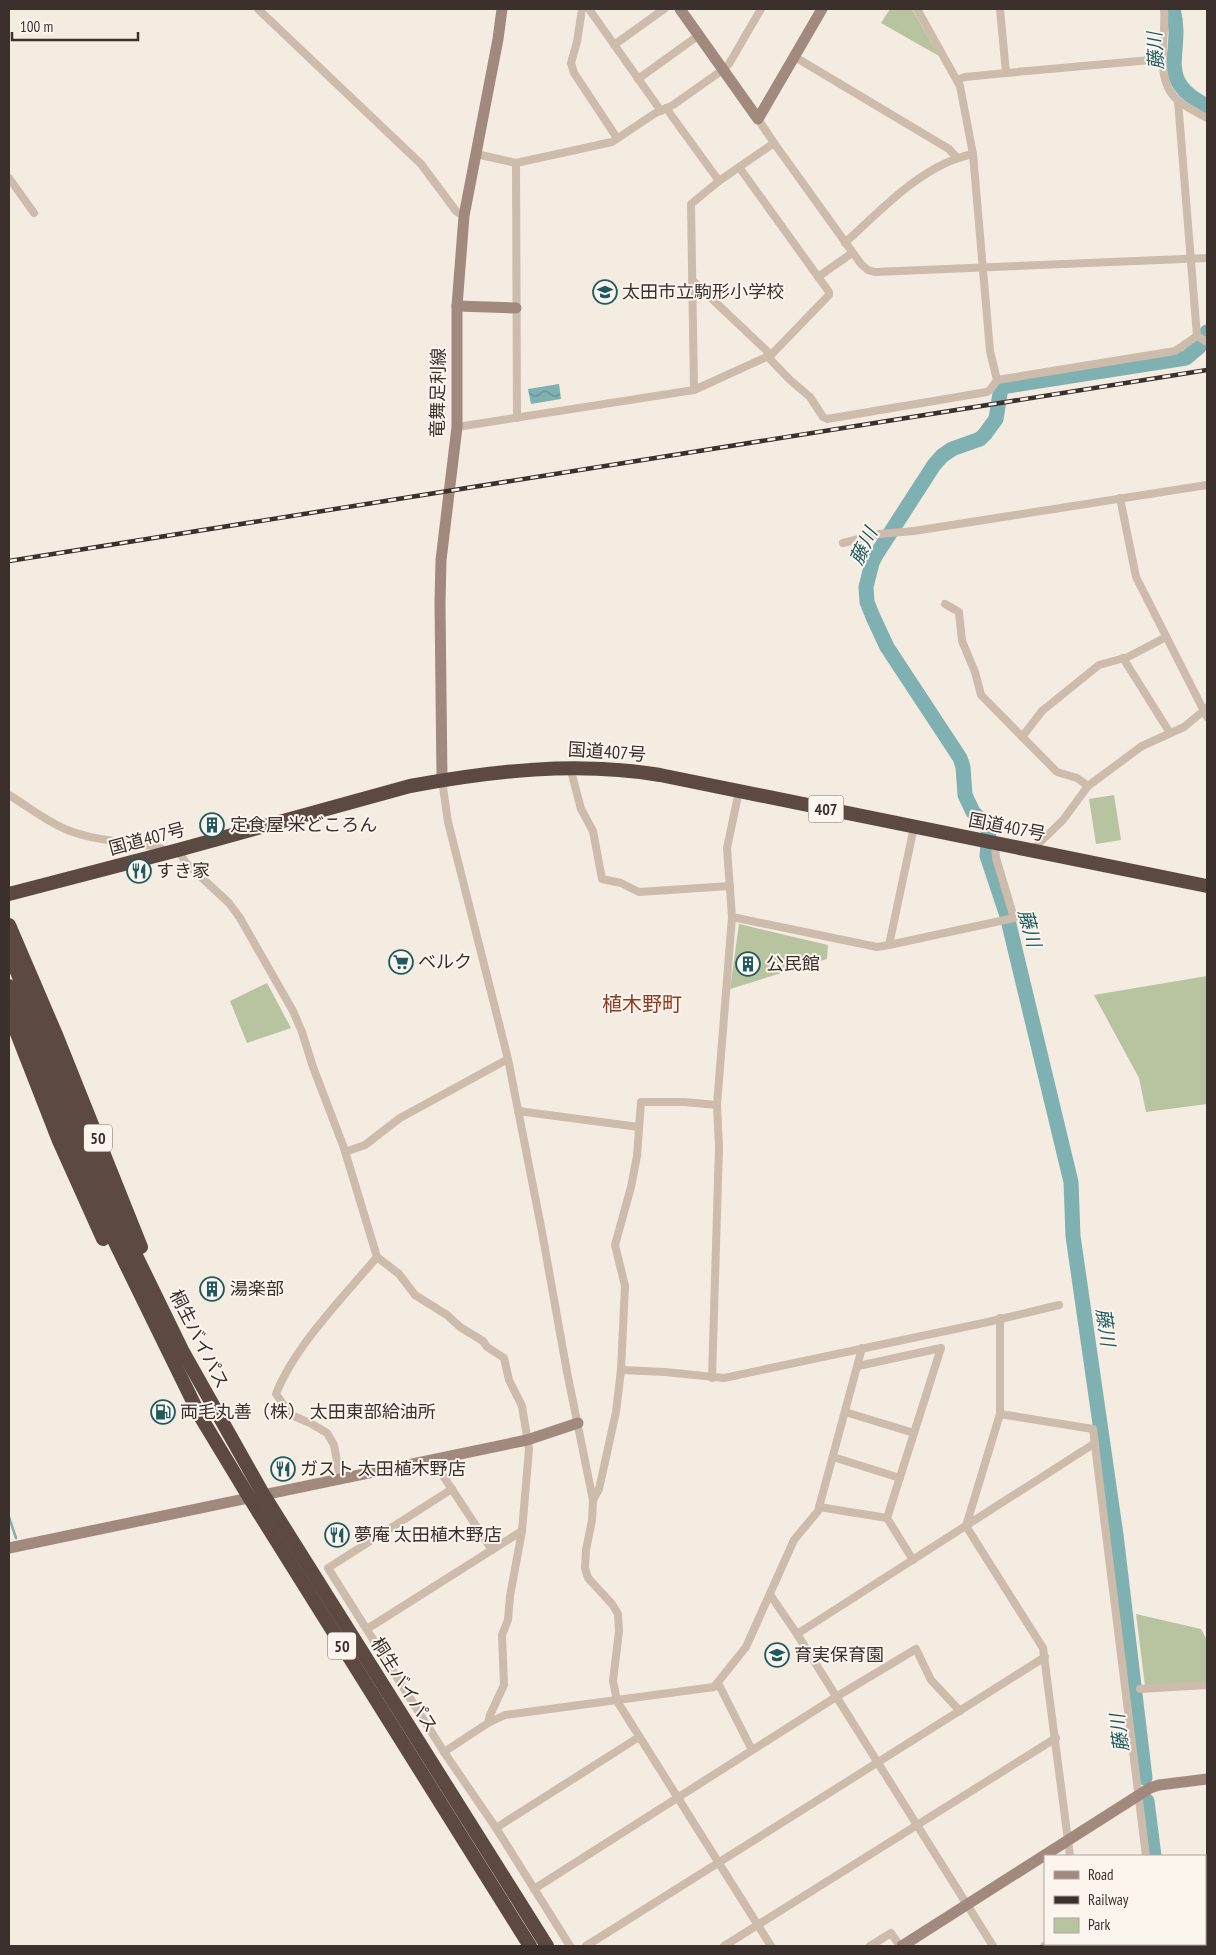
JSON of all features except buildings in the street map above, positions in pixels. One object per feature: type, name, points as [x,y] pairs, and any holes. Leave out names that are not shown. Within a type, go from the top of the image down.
[{"type":"highway","name":"国道407号","points":[[9,894],[174,852],[410,786],[442,780],[570,767],[634,770],[1207,886]]},
{"type":"highway","name":"50","points":[[9,925],[60,1046],[139,1244],[166,1304],[183,1352]]},
{"type":"highway","name":"桐生バイパス","points":[[9,952],[83,1136],[124,1231],[256,1496],[530,1946]]},
{"type":"highway","name":"桐生バイパス","points":[[9,986],[112,1236],[200,1416],[256,1496],[547,1946]]},
{"type":"highway","name":"50","points":[[9,1013],[59,1142],[103,1239],[137,1306],[163,1341]]},
{"type":"street","points":[[258,9],[421,164],[456,211],[464,216]]},
{"type":"street","name":"竜舞足利線","points":[[442,780],[441,563],[457,427],[457,306],[464,216],[502,9]]},
{"type":"street","points":[[582,9],[577,42],[571,63],[572,68],[617,138]]},
{"type":"street","points":[[589,9],[638,78],[719,181]]},
{"type":"street","points":[[614,45],[664,9]]},
{"type":"street","points":[[680,9],[852,253],[868,270],[875,272],[1207,258]]},
{"type":"street","points":[[476,154],[516,163],[612,142],[724,69],[729,64],[760,9]]},
{"type":"street","points":[[758,119],[822,9]]},
{"type":"street","points":[[917,9],[960,86],[973,154],[990,351],[997,380]]},
{"type":"street","points":[[1000,9],[1006,72]]},
{"type":"street","points":[[1164,9],[1165,33],[1162,59],[1166,82],[1178,101],[1207,118]]},
{"type":"street","points":[[638,78],[699,35]]},
{"type":"street","points":[[794,56],[949,149],[956,158]]},
{"type":"street","points":[[957,80],[966,77],[1006,72],[1162,59]]},
{"type":"street","points":[[1178,101],[1197,336]]},
{"type":"street","points":[[694,390],[691,204],[719,181],[774,143]]},
{"type":"street","points":[[845,243],[893,198],[940,165],[956,158],[973,154]]},
{"type":"street","points":[[516,163],[517,418]]},
{"type":"street","points":[[457,427],[694,390],[770,356],[829,295],[829,292],[739,167]]},
{"type":"street","points":[[9,178],[34,213]]},
{"type":"street","points":[[818,277],[852,253]]},
{"type":"street","points":[[692,280],[770,356],[790,380],[810,397],[822,417],[827,418],[987,392],[997,380],[1175,351],[1197,336]]},
{"type":"street","points":[[457,306],[516,308]]},
{"type":"street","points":[[1197,336],[1207,342]]},
{"type":"street","points":[[843,543],[880,534],[914,531],[1207,484]]},
{"type":"street","points":[[1031,851],[1063,820],[1088,786],[1142,746],[1184,727],[1206,712],[1136,578],[1120,498]]},
{"type":"street","points":[[945,604],[959,612],[962,641],[975,672],[981,695],[1057,772],[1077,778],[1088,786]]},
{"type":"street","points":[[1022,737],[1042,711],[1103,663],[1123,658],[1166,638]]},
{"type":"street","points":[[1123,658],[1170,733]]},
{"type":"street","points":[[570,767],[581,809],[593,831],[602,879],[621,883],[639,892],[730,886]]},
{"type":"street","points":[[442,780],[448,822],[508,1059],[593,1500],[585,1568],[588,1578],[612,1604],[618,1614],[619,1631],[613,1681],[617,1701],[771,1946]]},
{"type":"street","points":[[712,1378],[719,1147],[717,1105],[732,916],[727,848],[740,791]]},
{"type":"street","points":[[9,795],[46,819],[85,836],[158,846],[174,852],[229,903],[265,959],[302,1032],[345,1152],[377,1257],[399,1274],[415,1294],[447,1315],[460,1327],[483,1341],[487,1347],[504,1358],[509,1380],[522,1406],[529,1449],[522,1531],[510,1596],[508,1620],[502,1635],[504,1685],[488,1723]]},
{"type":"street","points":[[889,945],[914,827]]},
{"type":"street","points":[[732,916],[877,947],[1014,918],[996,858],[995,844]]},
{"type":"street","points":[[345,1152],[365,1145],[400,1118],[508,1059]]},
{"type":"street","points":[[593,1500],[599,1489],[616,1412],[621,1370],[625,1286],[615,1244],[631,1187],[641,1102],[684,1102],[717,1105]]},
{"type":"street","points":[[518,1111],[639,1128]]},
{"type":"street","points":[[340,1478],[334,1444],[326,1433],[310,1423],[291,1415],[276,1394],[288,1367],[377,1257]]},
{"type":"street","points":[[621,1370],[724,1378],[1059,1305]]},
{"type":"street","points":[[1000,1318],[1000,1414],[966,1526],[1043,1648],[1046,1657],[1070,1855]]},
{"type":"street","points":[[444,1752],[488,1723],[505,1715],[714,1687],[746,1647],[771,1596],[794,1540],[818,1511],[862,1348]]},
{"type":"street","points":[[858,1366],[941,1348],[888,1518],[913,1560]]},
{"type":"street","points":[[845,1412],[914,1433]]},
{"type":"street","points":[[1000,1414],[1093,1429],[1146,1855]]},
{"type":"street","points":[[9,1548],[527,1440],[578,1423]]},
{"type":"street","points":[[797,1634],[1095,1444]]},
{"type":"street","points":[[833,1457],[900,1478]]},
{"type":"street","points":[[432,1459],[492,1550]]},
{"type":"street","points":[[452,1489],[328,1568],[444,1752],[496,1828],[570,1946]]},
{"type":"street","points":[[819,1507],[888,1518]]},
{"type":"street","points":[[367,1629],[522,1531]]},
{"type":"street","points":[[771,1596],[797,1634],[993,1946]]},
{"type":"street","points":[[534,1889],[677,1797],[916,1648],[931,1680],[960,1711]]},
{"type":"street","points":[[586,1946],[1046,1657]]},
{"type":"street","points":[[718,1683],[752,1750]]},
{"type":"street","points":[[1140,1689],[1207,1685]]},
{"type":"street","points":[[496,1828],[639,1737]]},
{"type":"street","points":[[724,1946],[1056,1738]]},
{"type":"street","points":[[1045,1855],[1138,1795],[1158,1785],[1207,1779]]},
{"type":"street","points":[[870,1946],[891,1933],[901,1946],[968,1906],[1044,1856]]},
{"type":"green space","points":[[890,9],[912,9],[939,56],[881,23]]},
{"type":"green space","points":[[1114,795],[1121,840],[1096,844],[1089,799]]},
{"type":"green space","points":[[739,924],[828,945],[827,959],[730,989]]},
{"type":"green space","points":[[1207,976],[1207,1104],[1146,1112],[1139,1078],[1094,995]]},
{"type":"green space","points":[[267,983],[291,1028],[247,1043],[230,1001]]},
{"type":"green space","points":[[1136,1614],[1201,1629],[1207,1640],[1207,1683],[1145,1686]]},
{"type":"water","points":[[559,384],[561,399],[531,404],[528,389]]},
{"type":"waterway","name":"藤川","points":[[1173,9],[1176,25],[1174,64],[1176,75],[1181,86],[1191,96],[1207,106]]},
{"type":"waterway","name":"藤川","points":[[1145,1778],[1116,1535],[1073,1236],[1071,1182],[1007,916],[987,856],[989,832],[985,824],[973,812],[965,795],[963,767],[960,758],[887,647],[867,602],[866,587],[876,555],[934,465],[952,449],[980,439],[996,419],[1001,387],[1186,358],[1199,347],[1207,332]]},
{"type":"waterway","points":[[9,1517],[16,1538]]},
{"type":"waterway","name":"藤川","points":[[1147,1801],[1154,1855]]},
{"type":"railway","points":[[9,561],[1207,370]]},
{"type":"place","name":"太田市立駒形小学校","points":[[605,292]]},
{"type":"place","name":"定食屋 米どころん","points":[[212,825]]},
{"type":"place","name":"すき家","points":[[139,871]]},
{"type":"place","name":"ベルク","points":[[401,962]]},
{"type":"place","name":"公民館","points":[[748,964]]},
{"type":"place","name":"湯楽部","points":[[212,1289]]},
{"type":"place","name":"両毛丸善（株） 太田東部給油所","points":[[163,1412]]},
{"type":"place","name":"ガスト 太田植木野店","points":[[283,1469]]},
{"type":"place","name":"夢庵 太田植木野店","points":[[337,1535]]},
{"type":"place","name":"育実保育園","points":[[777,1655]]},
{"type":"district","name":"植木野町","points":[[642,1004]]}]
